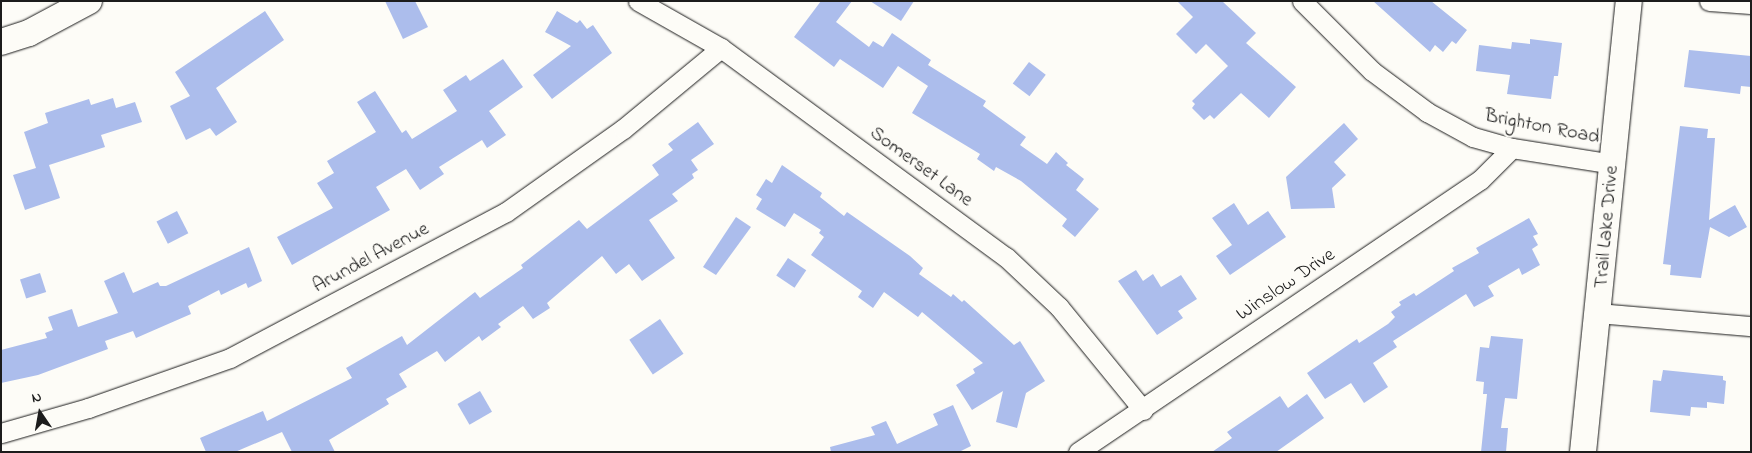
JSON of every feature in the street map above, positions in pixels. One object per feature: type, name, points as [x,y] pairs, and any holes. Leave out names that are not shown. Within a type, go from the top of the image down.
[{"type":"street","points":[[1,42],[29,33],[89,1]]},
{"type":"street","name":"Somerset Lane","points":[[638,1],[721,48],[1006,257],[1059,307],[1143,410]]},
{"type":"street","name":"Brighton Road","points":[[1302,1],[1372,71],[1427,112],[1473,137],[1512,148],[1612,164]]},
{"type":"street","name":"Trail Lake Drive","points":[[1583,452],[1628,1]]},
{"type":"street","points":[[1709,1],[1751,4]]},
{"type":"street","name":"Arundel Avenue","points":[[1,433],[88,408],[230,358],[506,212],[623,129],[721,48]]},
{"type":"street","name":"Winslow Drive","points":[[1078,452],[1143,410],[1480,180],[1512,148]]},
{"type":"street","points":[[1598,313],[1751,326]]},
{"type":"building","points":[[385,1],[415,1],[428,27],[403,39]]},
{"type":"building","points":[[821,1],[852,1],[836,22],[869,47],[873,41],[883,47],[892,33],[931,60],[928,65],[986,101],[983,106],[1026,137],[1020,145],[1047,164],[1056,152],[1068,163],[1066,165],[1084,179],[1076,190],[1099,209],[1075,237],[1062,226],[1067,219],[1021,181],[996,167],[994,171],[977,159],[980,154],[912,113],[928,86],[898,66],[883,88],[840,59],[834,67],[794,37]]},
{"type":"building","points":[[870,1],[914,1],[901,21]]},
{"type":"building","points":[[1177,1],[1222,1],[1256,33],[1246,43],[1296,87],[1269,118],[1241,93],[1214,119],[1210,115],[1204,120],[1192,108],[1195,104],[1192,101],[1228,66],[1206,44],[1196,54],[1176,34],[1193,17]]},
{"type":"building","points":[[1373,1],[1431,1],[1467,30],[1456,44],[1452,41],[1443,52],[1435,45],[1430,52]]},
{"type":"building","points":[[265,11],[284,40],[216,88],[237,122],[216,136],[210,128],[186,140],[170,106],[190,96],[175,72]]},
{"type":"building","points":[[557,11],[577,23],[580,20],[587,29],[593,25],[612,53],[552,99],[533,75],[571,46],[545,32]]},
{"type":"building","points":[[1530,39],[1562,43],[1558,76],[1554,76],[1551,99],[1507,94],[1510,75],[1476,71],[1479,45],[1511,49],[1512,42],[1530,44]]},
{"type":"building","points":[[1689,50],[1751,56],[1751,87],[1741,86],[1740,94],[1684,87]]},
{"type":"building","points":[[503,59],[523,87],[489,111],[506,135],[487,148],[482,140],[439,167],[444,174],[420,190],[406,169],[376,187],[390,210],[292,265],[277,237],[333,208],[317,183],[334,173],[327,161],[376,132],[357,102],[375,91],[402,133],[406,130],[412,139],[457,111],[443,90],[466,75],[470,81]]},
{"type":"building","points":[[1029,62],[1046,75],[1030,96],[1013,84]]},
{"type":"building","points":[[113,98],[116,108],[135,102],[142,122],[101,135],[105,147],[49,165],[60,198],[25,210],[13,175],[36,168],[24,132],[48,123],[45,113],[89,99],[91,105]]},
{"type":"building","points":[[698,122],[714,144],[691,160],[698,170],[692,174],[694,178],[672,194],[678,201],[649,220],[675,258],[642,281],[629,264],[616,274],[602,256],[547,303],[550,308],[533,319],[523,306],[498,324],[501,327],[482,341],[479,336],[445,362],[437,351],[399,374],[407,387],[386,399],[389,404],[329,440],[335,452],[292,452],[282,432],[235,452],[206,452],[200,438],[263,411],[267,421],[352,378],[346,368],[402,336],[407,345],[475,292],[480,298],[523,268],[521,265],[579,220],[587,229],[659,175],[652,165],[673,150],[668,144]]},
{"type":"building","points":[[1344,123],[1358,139],[1334,162],[1346,175],[1332,188],[1335,208],[1291,209],[1286,177]]},
{"type":"building","points":[[1680,126],[1708,129],[1707,138],[1715,138],[1709,220],[1735,205],[1747,227],[1729,237],[1710,227],[1701,278],[1670,275],[1671,265],[1663,264]]},
{"type":"building","points":[[782,165],[822,193],[820,197],[844,216],[847,212],[910,256],[923,268],[919,274],[951,297],[953,294],[962,302],[964,300],[1014,345],[1020,341],[1045,381],[1026,393],[1017,428],[996,422],[1003,391],[972,410],[956,385],[975,373],[973,369],[983,363],[922,312],[918,317],[884,292],[873,308],[858,297],[862,291],[811,255],[824,237],[819,233],[821,230],[794,213],[785,227],[756,209],[762,199],[756,195],[766,179],[772,183]]},
{"type":"building","points":[[1234,203],[1248,225],[1268,211],[1286,237],[1230,275],[1216,256],[1232,245],[1212,218]]},
{"type":"building","points":[[177,211],[188,233],[168,244],[157,221]]},
{"type":"building","points":[[736,217],[751,227],[716,275],[703,267]]},
{"type":"building","points":[[1529,218],[1538,234],[1533,236],[1538,245],[1532,249],[1540,265],[1522,275],[1519,268],[1488,286],[1494,296],[1474,307],[1466,294],[1393,341],[1397,347],[1373,363],[1388,387],[1364,403],[1351,383],[1325,399],[1307,373],[1357,339],[1359,343],[1388,324],[1395,317],[1391,312],[1401,305],[1399,302],[1414,293],[1416,296],[1454,271],[1452,268],[1479,253],[1476,248]]},
{"type":"building","points":[[249,247],[262,281],[248,288],[246,283],[221,295],[219,290],[188,306],[191,314],[136,338],[133,331],[105,341],[108,349],[38,375],[1,383],[1,350],[47,338],[45,333],[53,330],[48,317],[72,309],[78,327],[118,313],[104,281],[124,272],[133,293],[158,282],[160,286],[166,286]]},
{"type":"building","points":[[788,258],[806,270],[794,288],[776,275]]},
{"type":"building","points":[[1136,270],[1143,281],[1153,274],[1161,287],[1181,275],[1197,299],[1178,311],[1183,318],[1157,335],[1118,281]]},
{"type":"building","points":[[40,273],[46,292],[26,299],[20,279]]},
{"type":"building","points":[[660,319],[683,354],[653,375],[629,340]]},
{"type":"building","points":[[1491,336],[1523,339],[1517,399],[1505,398],[1501,428],[1508,428],[1506,452],[1481,452],[1487,394],[1483,394],[1484,382],[1476,381],[1480,347],[1489,348]]},
{"type":"building","points":[[1663,370],[1723,376],[1723,380],[1726,381],[1724,404],[1707,402],[1707,408],[1691,407],[1690,416],[1650,412],[1653,380],[1661,381]]},
{"type":"building","points":[[480,391],[492,412],[469,425],[457,404]]},
{"type":"building","points":[[1307,394],[1324,418],[1276,452],[1212,452],[1232,438],[1227,432],[1280,396],[1288,408]]},
{"type":"building","points":[[953,405],[971,446],[959,452],[831,452],[830,447],[875,435],[871,427],[886,421],[897,444],[938,425],[933,414]]}]
